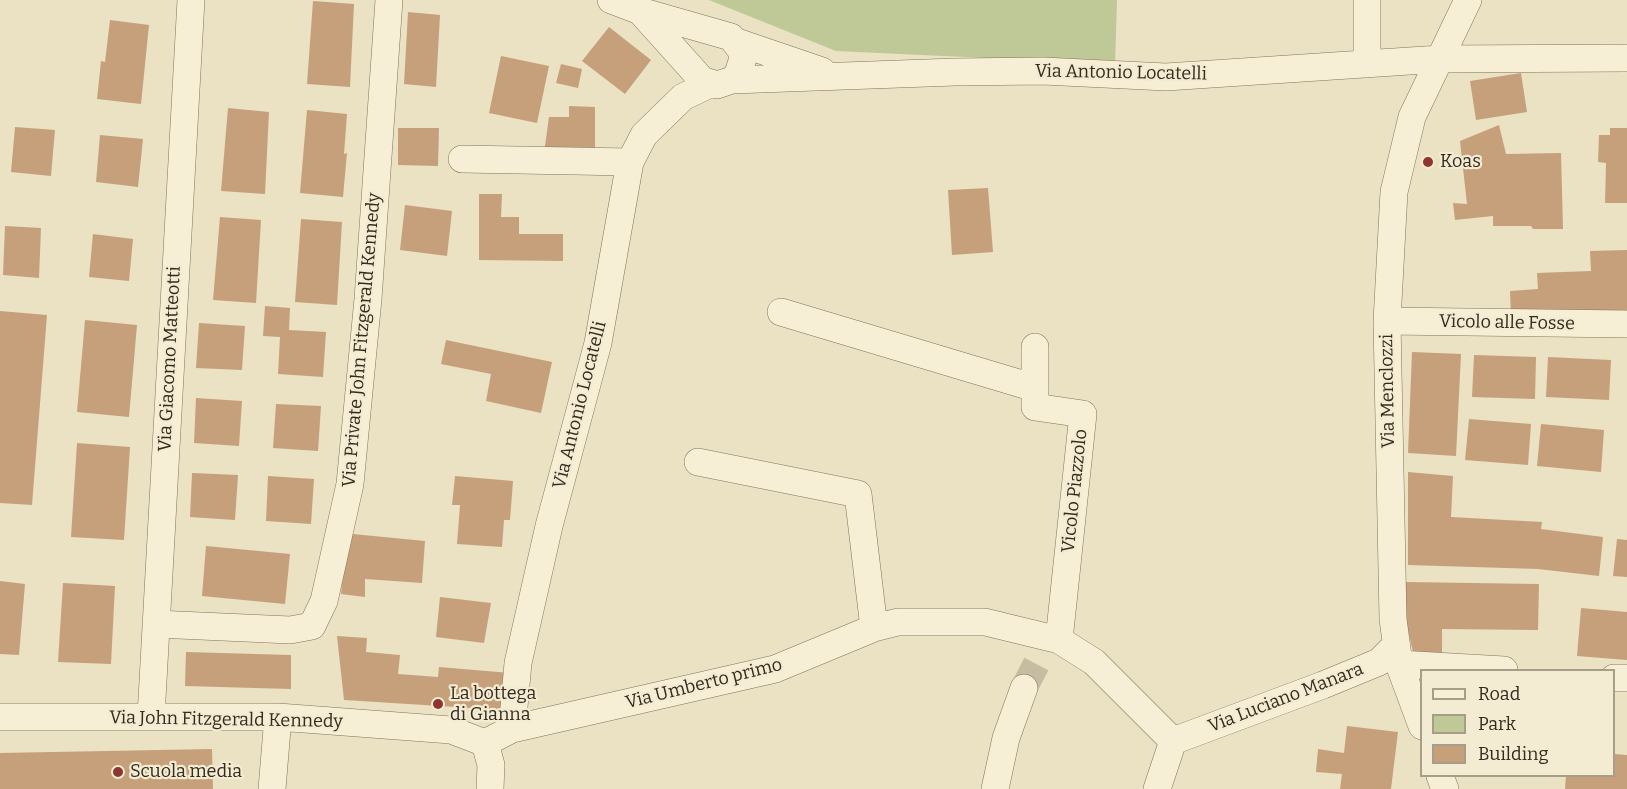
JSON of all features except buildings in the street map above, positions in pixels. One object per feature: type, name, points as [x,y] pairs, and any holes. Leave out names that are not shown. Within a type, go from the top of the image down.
[{"type":"street","name":"Via Giacomo Matteotti","points":[[150,717],[190,0]]},
{"type":"street","name":"Via Private John Fitzgerald Kennedy","points":[[156,624],[290,630],[312,626],[324,601],[351,473],[368,299],[389,0]]},
{"type":"street","points":[[611,0],[640,11],[711,77],[738,74],[743,58],[737,42]]},
{"type":"street","points":[[1366,64],[1367,0]]},
{"type":"street","name":"Via Menclozzi","points":[[1420,720],[1397,655],[1387,321],[1394,192],[1412,117],[1468,0]]},
{"type":"street","name":"Via Antonio Locatelli","points":[[640,11],[725,34],[737,42],[838,76]]},
{"type":"street","name":"Via Antonio Locatelli","points":[[512,729],[518,663],[549,526],[598,343],[630,162],[644,135],[684,97],[711,77],[1043,71],[1166,77],[1440,59],[1627,58]]},
{"type":"street","points":[[462,159],[630,162]]},
{"type":"street","points":[[781,312],[1035,388]]},
{"type":"street","name":"Vicolo alle Fosse","points":[[1387,321],[1627,324]]},
{"type":"street","name":"Vicolo Piazzolo","points":[[1035,347],[1035,407],[1083,414],[1051,644]]},
{"type":"street","points":[[698,462],[858,494],[874,628]]},
{"type":"street","name":"Via Umberto primo","points":[[512,729],[775,669],[874,628],[898,622],[985,622],[1051,644],[1095,662],[1173,741]]},
{"type":"street","points":[[1397,655],[1497,669]]},
{"type":"street","name":"Via Luciano Manara","points":[[1173,741],[1397,655]]},
{"type":"street","points":[[995,789],[1005,738],[1024,688]]},
{"type":"street","name":"Via John Fitzgerald Kennedy","points":[[0,717],[278,717],[452,730],[485,743]]},
{"type":"street","points":[[272,789],[278,717]]},
{"type":"street","points":[[490,789],[491,765],[485,743],[512,729]]},
{"type":"street","points":[[1157,789],[1173,741]]},
{"type":"green space","points":[[709,0],[1117,0],[1115,64],[836,51]]},
{"type":"tunnel","points":[[1024,688],[1042,653]]},
{"type":"place","name":"Koas","points":[[1428,162]]},
{"type":"place","name":"La bottega di Gianna","points":[[438,704]]},
{"type":"place","name":"Scuola media","points":[[118,772]]}]
